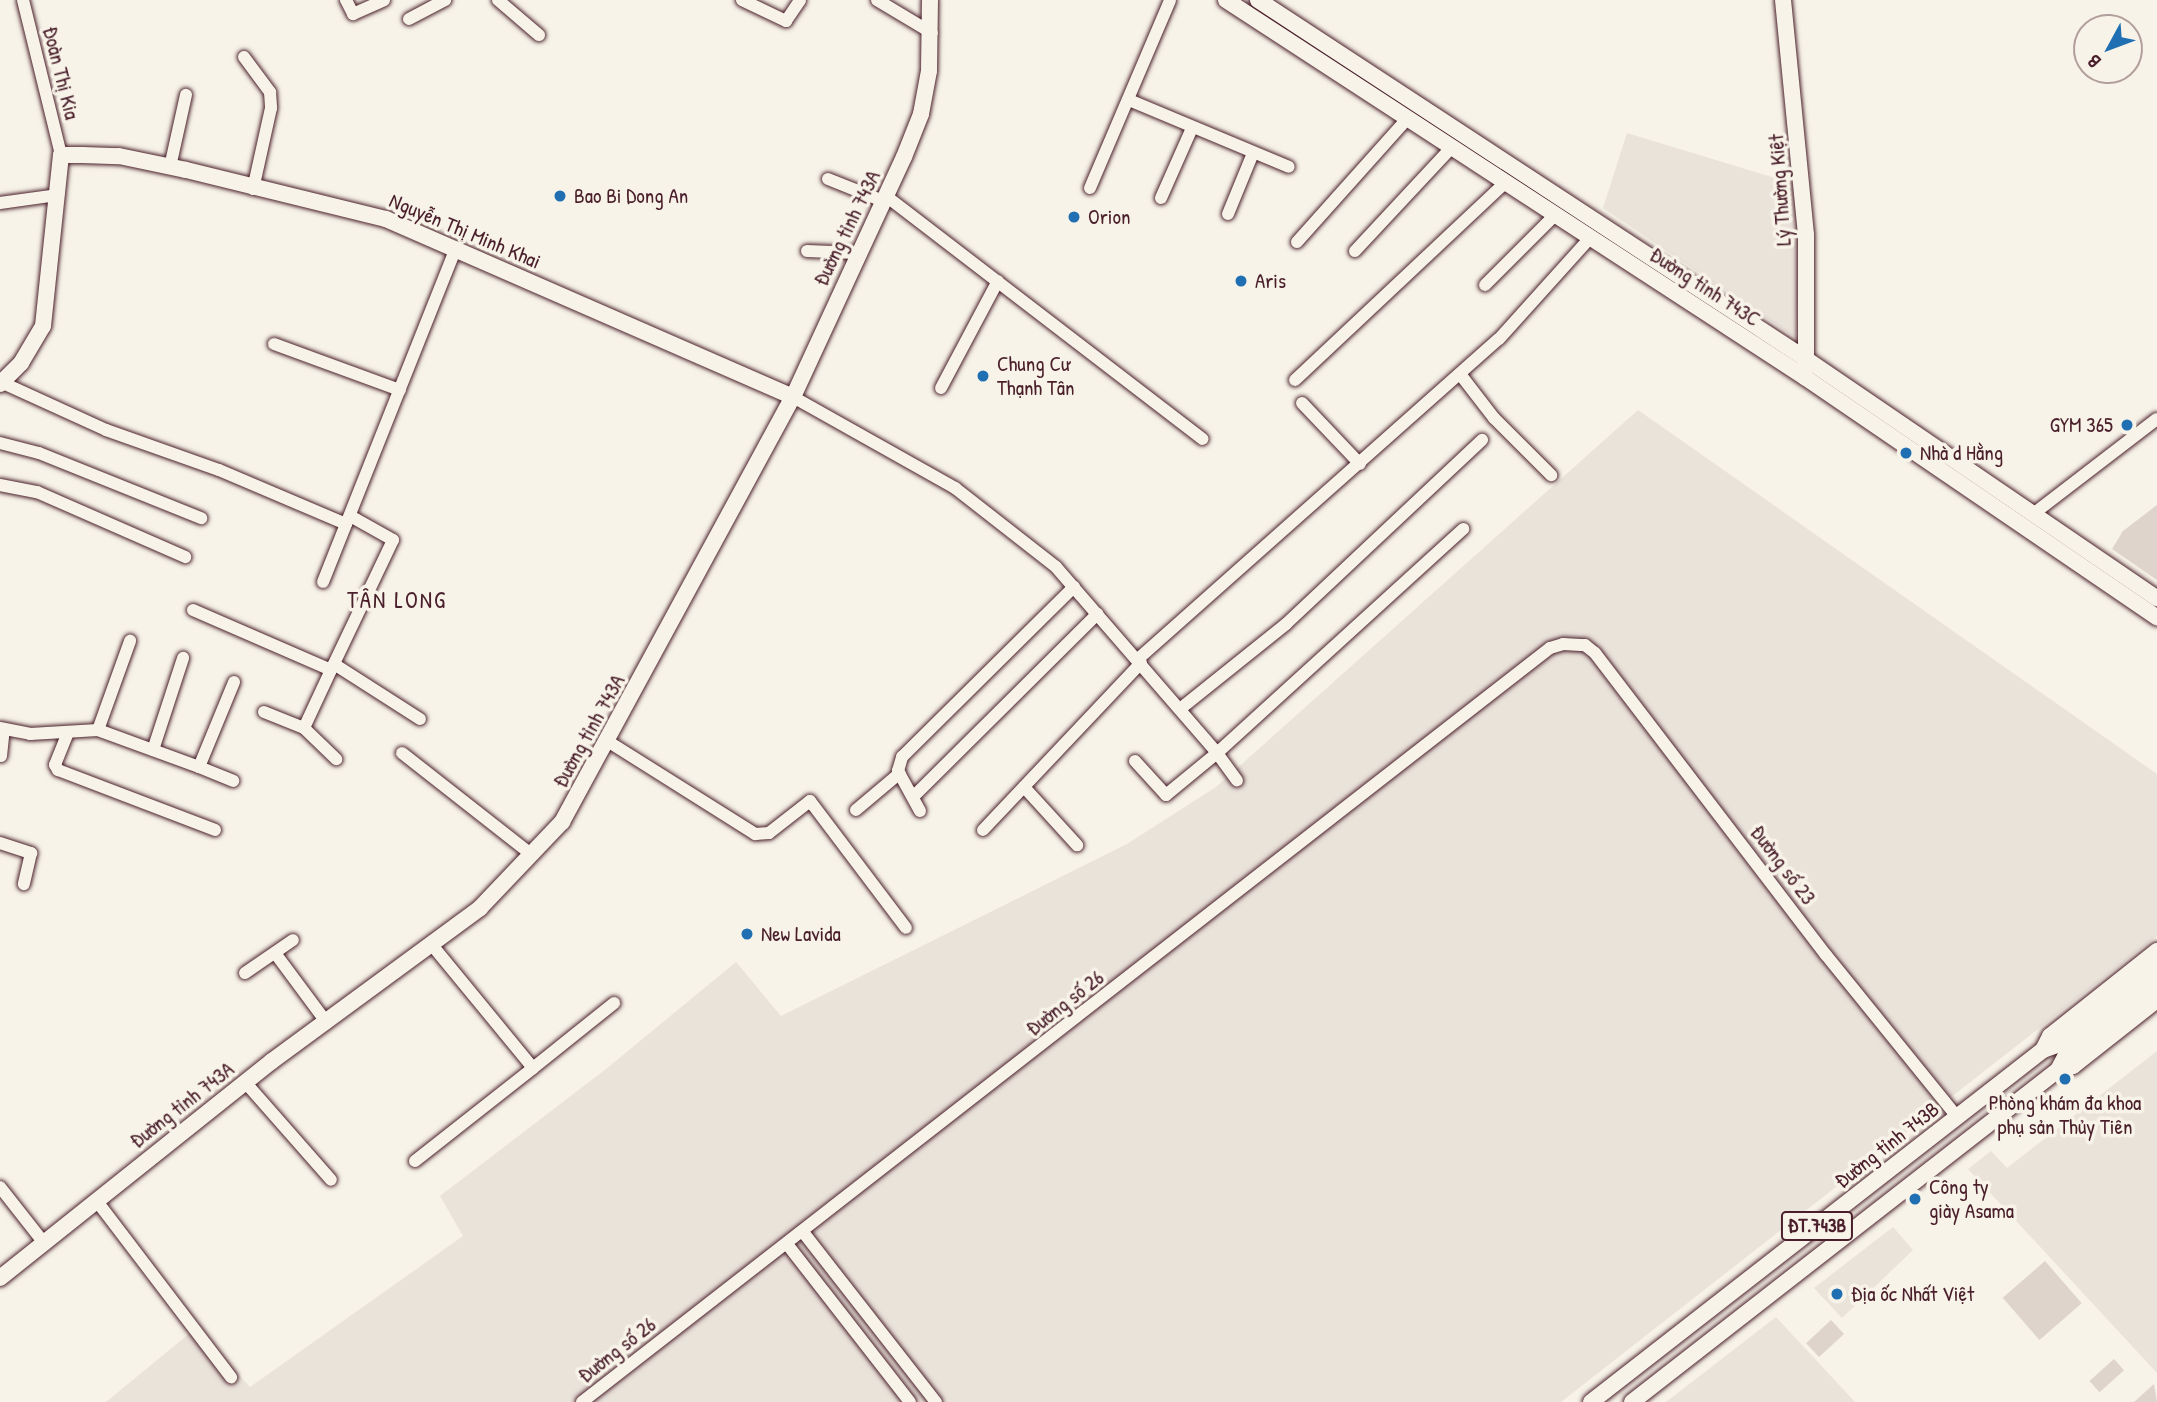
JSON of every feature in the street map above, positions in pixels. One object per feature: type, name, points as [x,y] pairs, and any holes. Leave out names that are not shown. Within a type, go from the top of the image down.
[{"type":"main road","name":"Đường tỉnh 743A","points":[[0,1278],[246,1082],[480,908],[562,822],[608,742],[793,397],[857,253],[885,199],[922,114],[932,33],[930,0]]},
{"type":"main road","name":"Đường tỉnh 743C","points":[[1226,0],[2028,521],[2157,598]]},
{"type":"main road","name":"Đường tỉnh 743C","points":[[1258,0],[1806,359],[2157,617]]},
{"type":"main road","name":"Lý Thường Kiệt","points":[[1783,0],[1805,235],[1806,378]]},
{"type":"main road","name":"Nguyễn Thị Minh Khai","points":[[61,155],[119,156],[386,219],[793,397]]},
{"type":"main road","points":[[1,384],[43,326],[61,155]]},
{"type":"main road","name":"Đường tỉnh 743B","points":[[2043,1050],[2050,1035],[2157,951]]},
{"type":"main road","name":"ĐT.743B","points":[[1632,1402],[2058,1070],[2078,1038],[2157,967]]},
{"type":"main road","name":"ĐT.743B","points":[[2078,1038],[2157,984]]},
{"type":"main road","name":"ĐT.743B","points":[[2058,1070],[2073,1066],[2157,1000]]},
{"type":"main road","name":"Đường tỉnh 743B","points":[[1591,1402],[2043,1050],[2078,1038]]},
{"type":"street","name":"Đoàn Thị Kia","points":[[23,0],[61,155]]},
{"type":"street","points":[[346,0],[353,14],[384,0]]},
{"type":"street","points":[[409,19],[445,0]]},
{"type":"street","points":[[498,0],[539,35]]},
{"type":"street","points":[[742,0],[786,22],[800,0]]},
{"type":"street","points":[[877,0],[932,33]]},
{"type":"street","points":[[1090,188],[1170,0]]},
{"type":"street","points":[[244,57],[270,92],[271,108],[253,188]]},
{"type":"street","points":[[170,167],[186,95]]},
{"type":"street","points":[[1129,100],[1289,167]]},
{"type":"street","points":[[1297,242],[1407,119]]},
{"type":"street","points":[[1161,198],[1192,128]]},
{"type":"street","points":[[1355,251],[1452,147]]},
{"type":"street","points":[[1228,214],[1253,153]]},
{"type":"street","points":[[828,179],[885,199],[998,281],[1203,439]]},
{"type":"street","points":[[1296,380],[1506,183]]},
{"type":"street","points":[[0,203],[58,195]]},
{"type":"street","points":[[1485,285],[1555,215]]},
{"type":"street","points":[[983,830],[1139,661],[1499,339],[1590,238]]},
{"type":"street","points":[[323,582],[456,248]]},
{"type":"street","points":[[807,251],[857,253]]},
{"type":"street","points":[[940,388],[998,281]]},
{"type":"street","points":[[274,344],[400,390]]},
{"type":"street","points":[[1460,374],[1494,418],[1550,475]]},
{"type":"street","points":[[1,384],[106,430],[219,470],[393,540],[304,727]]},
{"type":"street","points":[[793,397],[956,488],[1056,567],[1180,709],[1237,781]]},
{"type":"street","points":[[1302,403],[1360,464]]},
{"type":"street","points":[[2028,521],[2157,419]]},
{"type":"street","points":[[1180,709],[1286,624],[1482,440]]},
{"type":"street","points":[[0,443],[39,453],[201,518]]},
{"type":"street","points":[[0,485],[37,492],[185,557]]},
{"type":"street","points":[[1135,761],[1166,795],[1217,753],[1463,529]]},
{"type":"street","points":[[920,811],[900,773],[902,757],[1074,587]]},
{"type":"street","points":[[193,610],[332,667],[420,719]]},
{"type":"street","points":[[913,797],[1097,614]]},
{"type":"street","points":[[98,730],[130,640]]},
{"type":"street","name":"Đường số 23","points":[[1576,644],[1595,653],[1826,955],[1957,1117]]},
{"type":"street","name":"Đường số 26","points":[[582,1402],[1550,648],[1576,644]]},
{"type":"street","points":[[153,750],[183,658]]},
{"type":"street","points":[[200,767],[234,682]]},
{"type":"street","points":[[264,712],[304,727],[336,759]]},
{"type":"street","points":[[1,756],[2,729],[67,735],[98,730],[233,781]]},
{"type":"street","points":[[67,735],[55,765],[58,770],[215,830]]},
{"type":"street","points":[[608,742],[755,834],[769,833],[810,801],[906,928]]},
{"type":"street","points":[[402,753],[532,855]]},
{"type":"street","points":[[856,810],[900,773]]},
{"type":"street","points":[[1024,787],[1077,845]]},
{"type":"street","points":[[0,843],[31,853],[24,884]]},
{"type":"street","points":[[245,973],[293,940]]},
{"type":"street","points":[[432,945],[533,1068]]},
{"type":"street","points":[[275,953],[327,1023]]},
{"type":"street","points":[[415,1161],[614,1003]]},
{"type":"street","points":[[246,1082],[331,1180]]},
{"type":"street","points":[[0,1187],[44,1243]]},
{"type":"street","points":[[96,1200],[231,1377]]},
{"type":"street","points":[[803,1232],[936,1402]]},
{"type":"street","points":[[787,1244],[910,1402]]},
{"type":"shaded area","points":[[1627,133],[1801,186],[1796,338],[1603,208]]},
{"type":"shaded area","points":[[1638,410],[2157,774],[2157,936],[1561,1402],[106,1402],[196,1328],[250,1387],[463,1236],[440,1196],[606,1069],[736,962],[781,1016],[1127,844],[1216,787]]},
{"type":"shaded area","points":[[2157,505],[2157,580],[2112,549],[2123,531]]},
{"type":"shaded area","points":[[2157,1051],[2157,1373],[1968,1169],[1991,1151],[2007,1168]]},
{"type":"shaded area","points":[[1893,1227],[1913,1250],[1842,1318],[1814,1288]]},
{"type":"shaded area","points":[[2045,1261],[2082,1303],[2039,1340],[2003,1298]]},
{"type":"shaded area","points":[[1776,1317],[1855,1402],[1666,1402]]},
{"type":"shaded area","points":[[1831,1320],[1844,1334],[1819,1357],[1806,1343]]},
{"type":"shaded area","points":[[2114,1359],[2124,1370],[2100,1392],[2089,1381]]},
{"type":"shaded area","points":[[2154,1384],[2157,1402],[2134,1402]]},
{"type":"place","name":"Bao Bi Dong An","points":[[560,196]]},
{"type":"place","name":"Orion","points":[[1074,217]]},
{"type":"place","name":"Aris","points":[[1241,281]]},
{"type":"place","name":"Chung Cư Thạnh Tân","points":[[983,376]]},
{"type":"place","name":"GYM 365","points":[[2127,425]]},
{"type":"place","name":"Nhà d Hằng","points":[[1906,453]]},
{"type":"place","name":"New Lavida","points":[[747,934]]},
{"type":"place","name":"Phòng khám đa khoa phụ sản Thủy Tiên","points":[[2065,1079]]},
{"type":"place","name":"Công ty giày Asama","points":[[1915,1199]]},
{"type":"place","name":"Địa ốc Nhất Việt","points":[[1837,1294]]},
{"type":"district","name":"TÂN LONG","points":[[397,600]]}]
